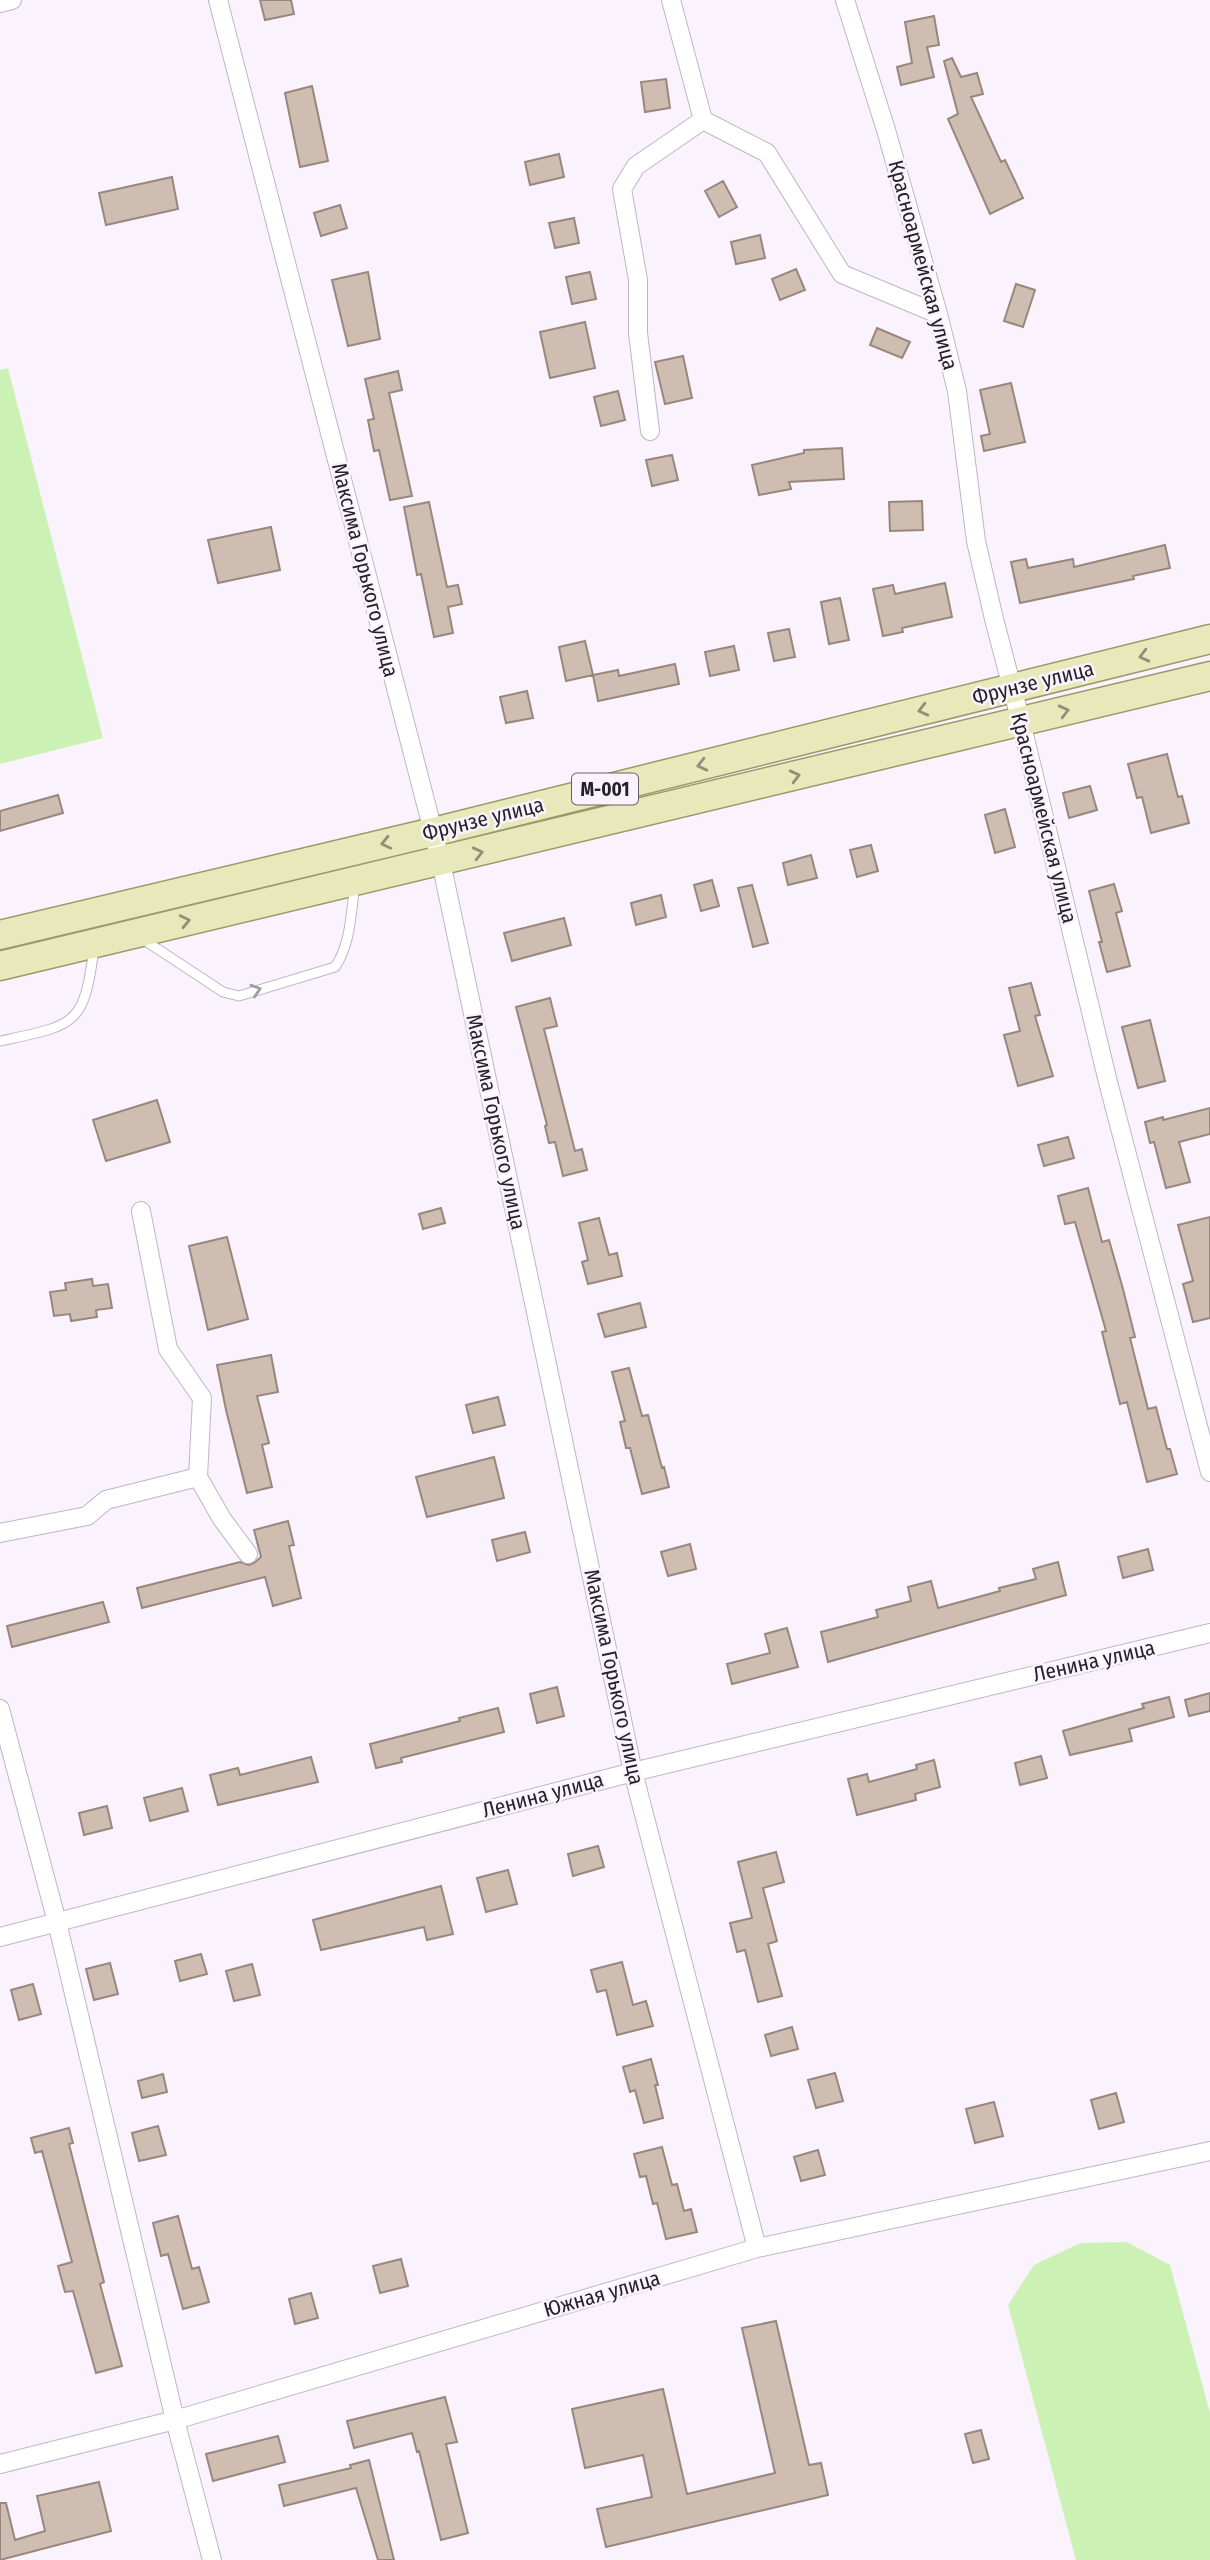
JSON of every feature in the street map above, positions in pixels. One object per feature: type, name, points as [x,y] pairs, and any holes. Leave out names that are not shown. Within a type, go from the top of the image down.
[{"type":"main road","name":"Фрунзе улица","points":[[0,935],[433,832],[1210,639]]},
{"type":"main road","name":"Фрунзе улица","points":[[0,966],[1210,676]]},
{"type":"street","points":[[0,3],[12,0]]},
{"type":"street","name":"Максима Горького улица","points":[[218,0],[441,862],[633,1772],[757,2248]]},
{"type":"street","points":[[671,0],[703,120],[766,153],[842,274],[938,314]]},
{"type":"street","name":"Красноармейская улица","points":[[845,0],[886,130],[938,314],[957,391],[976,541],[1108,1082],[1207,1451],[1210,1472]]},
{"type":"street","points":[[650,431],[638,333],[638,280],[622,189],[636,166],[703,120]]},
{"type":"street","points":[[141,1211],[168,1349],[202,1398],[198,1477],[222,1519],[248,1554]]},
{"type":"street","points":[[0,1533],[87,1516],[106,1500],[198,1477]]},
{"type":"street","name":"Ленина улица","points":[[0,1937],[633,1772],[1210,1633]]},
{"type":"street","points":[[0,1709],[57,1922],[175,2420],[212,2560]]},
{"type":"street","name":"Южная улица","points":[[0,2464],[175,2420],[757,2248],[1210,2151]]},
{"type":"lane","points":[[134,933],[223,992],[239,996],[335,967],[346,944],[355,883]]},
{"type":"lane","points":[[0,1041],[48,1031],[67,1022],[81,1008],[89,985],[94,943]]},
{"type":"green space","points":[[8,368],[103,738],[0,764],[0,370]]},
{"type":"green space","points":[[1127,2242],[1170,2265],[1210,2413],[1210,2560],[1076,2560],[1008,2305],[1034,2265],[1080,2243]]},
{"type":"building","points":[[260,0],[291,0],[294,14],[265,20]]},
{"type":"building","points":[[934,16],[939,45],[927,47],[934,77],[901,85],[897,67],[912,63],[905,22]]},
{"type":"building","points":[[952,58],[961,77],[977,73],[983,94],[971,97],[1001,162],[1005,160],[1023,198],[990,214],[948,119],[958,114],[944,61]]},
{"type":"building","points":[[666,79],[670,108],[645,112],[641,82]]},
{"type":"building","points":[[312,86],[328,161],[300,167],[285,93]]},
{"type":"building","points":[[559,154],[564,177],[530,185],[525,162]]},
{"type":"building","points":[[172,177],[178,209],[106,225],[99,193]]},
{"type":"building","points":[[723,181],[737,207],[719,217],[705,191]]},
{"type":"building","points":[[340,205],[347,228],[321,236],[314,213]]},
{"type":"building","points":[[574,218],[579,243],[555,248],[549,223]]},
{"type":"building","points":[[760,235],[765,258],[736,264],[731,242]]},
{"type":"building","points":[[796,269],[805,290],[780,300],[772,279]]},
{"type":"building","points":[[368,272],[380,339],[348,346],[332,280]]},
{"type":"building","points":[[590,272],[596,299],[572,304],[566,277]]},
{"type":"building","points":[[1016,284],[1035,290],[1023,327],[1004,321]]},
{"type":"building","points":[[585,322],[595,368],[550,378],[540,332]]},
{"type":"building","points":[[877,328],[910,342],[902,358],[870,345]]},
{"type":"building","points":[[683,356],[692,398],[665,404],[655,362]]},
{"type":"building","points":[[398,371],[402,390],[389,393],[412,496],[390,500],[379,450],[374,451],[368,420],[374,419],[365,379]]},
{"type":"building","points":[[1011,383],[1025,442],[984,451],[981,436],[990,434],[980,390]]},
{"type":"building","points":[[618,391],[625,420],[601,426],[594,397]]},
{"type":"building","points":[[842,448],[844,479],[789,482],[791,489],[759,495],[752,465],[804,453],[804,450]]},
{"type":"building","points":[[672,455],[678,480],[652,486],[646,460]]},
{"type":"building","points":[[922,501],[923,530],[890,531],[889,502]]},
{"type":"building","points":[[429,502],[447,587],[458,585],[462,604],[448,607],[453,633],[434,637],[421,574],[417,575],[404,507]]},
{"type":"building","points":[[271,527],[280,570],[218,583],[208,540]]},
{"type":"building","points":[[1165,545],[1170,568],[1133,576],[1134,579],[1020,603],[1011,562],[1026,559],[1028,568],[1073,559],[1074,567]]},
{"type":"building","points":[[945,583],[952,617],[902,628],[903,632],[883,636],[873,589],[893,585],[895,594]]},
{"type":"building","points":[[840,598],[849,640],[829,644],[821,602]]},
{"type":"building","points":[[789,629],[795,657],[774,661],[768,633]]},
{"type":"building","points":[[585,641],[593,675],[566,681],[559,647]]},
{"type":"building","points":[[734,646],[739,670],[710,676],[705,652]]},
{"type":"building","points":[[675,664],[679,684],[598,701],[593,675],[618,670],[619,676]]},
{"type":"building","points":[[527,691],[533,718],[506,723],[500,697]]},
{"type":"building","points":[[1167,754],[1178,797],[1182,796],[1189,823],[1151,833],[1142,797],[1137,798],[1128,764]]},
{"type":"building","points":[[1090,786],[1097,810],[1069,818],[1063,793]]},
{"type":"building","points":[[58,795],[63,813],[0,831],[0,811]]},
{"type":"building","points":[[1005,809],[1015,847],[995,853],[985,815]]},
{"type":"building","points":[[871,845],[878,871],[857,877],[850,850]]},
{"type":"building","points":[[811,855],[817,878],[788,885],[783,863]]},
{"type":"building","points":[[712,880],[719,906],[701,911],[694,885]]},
{"type":"building","points":[[1114,884],[1122,911],[1116,913],[1130,966],[1107,972],[1089,891]]},
{"type":"building","points":[[752,885],[768,943],[753,947],[738,888]]},
{"type":"building","points":[[661,895],[666,917],[636,925],[631,903]]},
{"type":"building","points":[[564,918],[571,945],[512,961],[504,933]]},
{"type":"building","points":[[1031,983],[1040,1015],[1035,1016],[1053,1076],[1018,1086],[1004,1035],[1020,1031],[1009,988]]},
{"type":"building","points":[[550,998],[557,1026],[544,1029],[575,1151],[582,1149],[587,1170],[563,1176],[555,1142],[549,1143],[547,1125],[516,1007]]},
{"type":"building","points":[[1150,1020],[1165,1081],[1138,1088],[1122,1027]]},
{"type":"building","points":[[157,1100],[170,1142],[106,1161],[93,1120]]},
{"type":"building","points":[[1210,1108],[1210,1134],[1179,1142],[1190,1182],[1166,1188],[1154,1142],[1150,1143],[1145,1122]]},
{"type":"building","points":[[1068,1137],[1074,1158],[1044,1166],[1038,1145]]},
{"type":"building","points":[[1088,1188],[1102,1242],[1109,1240],[1123,1289],[1135,1337],[1130,1338],[1148,1409],[1156,1407],[1177,1474],[1147,1482],[1127,1402],[1120,1404],[1102,1332],[1106,1331],[1075,1222],[1065,1224],[1058,1196]]},
{"type":"building","points":[[441,1208],[445,1223],[423,1229],[419,1214]]},
{"type":"building","points":[[1210,1217],[1210,1318],[1193,1322],[1183,1284],[1193,1281],[1178,1225]]},
{"type":"building","points":[[599,1218],[609,1255],[617,1253],[622,1276],[588,1284],[582,1262],[588,1260],[579,1223]]},
{"type":"building","points":[[227,1237],[248,1319],[208,1330],[189,1246]]},
{"type":"building","points":[[92,1279],[93,1286],[108,1284],[112,1308],[96,1310],[97,1317],[71,1321],[70,1314],[54,1316],[50,1292],[66,1290],[65,1283]]},
{"type":"building","points":[[640,1303],[646,1327],[605,1337],[598,1314]]},
{"type":"building","points":[[271,1355],[278,1392],[257,1396],[269,1443],[262,1445],[272,1487],[247,1493],[217,1365]]},
{"type":"building","points":[[629,1368],[642,1416],[648,1415],[669,1487],[642,1494],[630,1448],[626,1448],[620,1422],[625,1421],[612,1372]]},
{"type":"building","points":[[498,1397],[505,1425],[473,1433],[466,1405]]},
{"type":"building","points":[[494,1457],[504,1498],[427,1517],[416,1477]]},
{"type":"building","points":[[288,1521],[294,1545],[289,1546],[301,1598],[273,1606],[265,1577],[142,1608],[137,1588],[240,1562],[249,1565],[254,1563],[261,1557],[254,1530]]},
{"type":"building","points":[[525,1532],[530,1552],[497,1561],[492,1540]]},
{"type":"building","points":[[690,1544],[696,1569],[668,1576],[661,1552]]},
{"type":"building","points":[[1148,1549],[1153,1570],[1123,1578],[1118,1557]]},
{"type":"building","points":[[1058,1562],[1066,1595],[828,1662],[821,1632],[878,1617],[876,1610],[911,1601],[908,1587],[931,1581],[938,1608],[1036,1579],[1033,1569]]},
{"type":"building","points":[[103,1602],[109,1622],[12,1647],[7,1626]]},
{"type":"building","points":[[787,1628],[798,1667],[732,1684],[727,1664],[770,1653],[765,1634]]},
{"type":"building","points":[[557,1687],[564,1716],[537,1723],[530,1694]]},
{"type":"building","points":[[1210,1693],[1210,1711],[1189,1716],[1185,1700]]},
{"type":"building","points":[[1169,1697],[1174,1717],[1129,1729],[1132,1741],[1070,1755],[1063,1731],[1144,1708],[1142,1704]]},
{"type":"building","points":[[498,1708],[504,1732],[401,1758],[402,1762],[376,1768],[370,1744],[460,1721],[459,1718]]},
{"type":"building","points":[[1041,1756],[1047,1778],[1020,1785],[1015,1763]]},
{"type":"building","points":[[311,1757],[318,1782],[218,1805],[210,1775],[238,1768],[240,1775]]},
{"type":"building","points":[[934,1760],[940,1787],[915,1794],[916,1800],[857,1815],[848,1779],[867,1774],[869,1782],[917,1769],[916,1765]]},
{"type":"building","points":[[182,1788],[188,1811],[150,1821],[144,1798]]},
{"type":"building","points":[[107,1806],[112,1828],[84,1835],[79,1813]]},
{"type":"building","points":[[598,1846],[604,1867],[573,1876],[568,1854]]},
{"type":"building","points":[[776,1852],[784,1882],[763,1888],[777,1941],[768,1944],[782,1996],[758,2002],[745,1950],[737,1952],[730,1923],[752,1918],[738,1862]]},
{"type":"building","points":[[508,1870],[517,1904],[486,1912],[477,1878]]},
{"type":"building","points":[[441,1886],[453,1934],[427,1940],[424,1927],[321,1950],[313,1920]]},
{"type":"building","points":[[201,1954],[207,1974],[180,1981],[175,1961]]},
{"type":"building","points":[[622,1962],[633,2005],[646,2001],[653,2026],[617,2035],[606,1990],[597,1992],[591,1970]]},
{"type":"building","points":[[110,1963],[118,1994],[94,2000],[86,1969]]},
{"type":"building","points":[[252,1964],[260,1995],[234,2001],[226,1971]]},
{"type":"building","points":[[33,1984],[41,2014],[19,2020],[11,1990]]},
{"type":"building","points":[[792,2027],[798,2049],[771,2056],[765,2035]]},
{"type":"building","points":[[651,2059],[663,2118],[644,2123],[635,2090],[630,2092],[623,2067]]},
{"type":"building","points":[[835,2073],[843,2101],[816,2108],[808,2080]]},
{"type":"building","points":[[163,2074],[167,2092],[142,2098],[138,2081]]},
{"type":"building","points":[[1116,2093],[1124,2122],[1099,2129],[1091,2100]]},
{"type":"building","points":[[994,2102],[1003,2136],[975,2143],[966,2109]]},
{"type":"building","points":[[158,2126],[166,2155],[139,2161],[132,2133]]},
{"type":"building","points":[[69,2128],[73,2143],[69,2144],[104,2282],[100,2284],[122,2366],[96,2373],[73,2291],[65,2292],[58,2266],[72,2262],[42,2151],[35,2153],[31,2138]]},
{"type":"building","points":[[662,2147],[672,2185],[677,2184],[684,2211],[691,2209],[697,2232],[666,2239],[657,2203],[653,2204],[646,2176],[640,2177],[634,2154]]},
{"type":"building","points":[[818,2150],[825,2175],[801,2181],[794,2157]]},
{"type":"building","points":[[178,2216],[192,2269],[199,2267],[209,2302],[183,2309],[168,2254],[161,2256],[153,2223]]},
{"type":"building","points":[[401,2259],[408,2286],[380,2293],[373,2266]]},
{"type":"building","points":[[311,2293],[318,2318],[295,2324],[289,2299]]},
{"type":"building","points":[[776,2321],[809,2465],[821,2463],[828,2495],[606,2547],[597,2509],[652,2497],[643,2455],[585,2468],[572,2409],[663,2389],[687,2494],[775,2473],[742,2328]]},
{"type":"building","points":[[445,2397],[457,2442],[446,2444],[468,2533],[441,2540],[412,2433],[354,2448],[347,2421]]},
{"type":"building","points":[[981,2430],[989,2459],[973,2463],[965,2434]]},
{"type":"building","points":[[278,2436],[285,2462],[213,2481],[206,2454]]},
{"type":"building","points":[[369,2460],[394,2560],[378,2560],[356,2488],[284,2506],[279,2485],[351,2468],[350,2465]]},
{"type":"building","points":[[99,2482],[111,2531],[0,2560],[0,2503],[6,2503],[15,2540],[45,2531],[37,2496]]}]
